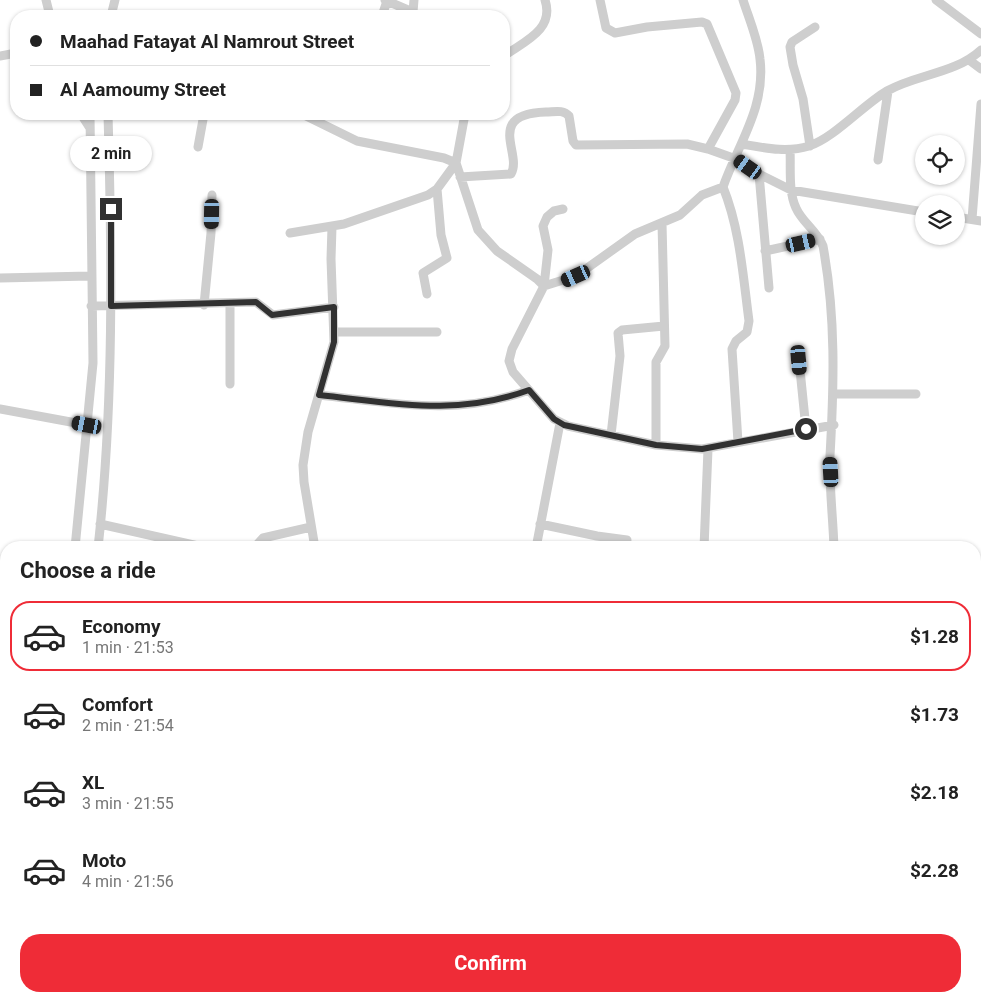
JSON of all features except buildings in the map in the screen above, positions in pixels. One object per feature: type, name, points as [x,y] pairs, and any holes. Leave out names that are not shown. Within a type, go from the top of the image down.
[{"type":"street","points":[[386,0],[408,10]]},
{"type":"street","points":[[510,52],[539,32],[547,14],[545,0]]},
{"type":"street","points":[[600,0],[606,28],[615,33],[647,27],[702,22],[707,24],[736,93],[735,100],[708,149]]},
{"type":"street","points":[[544,286],[576,276],[635,234],[683,212],[702,194],[723,186],[736,159],[759,100],[761,67],[743,0]]},
{"type":"street","points":[[936,0],[981,34]]},
{"type":"street","points":[[810,146],[803,99],[790,47],[792,42],[815,27]]},
{"type":"street","points":[[742,144],[781,150],[810,146],[822,140],[861,109],[888,91],[969,60],[981,50]]},
{"type":"street","points":[[969,60],[981,69]]},
{"type":"street","points":[[878,160],[888,91]]},
{"type":"street","points":[[976,220],[981,104]]},
{"type":"street","points":[[460,177],[511,174],[513,168],[510,133],[518,119],[532,113],[566,113],[573,141],[576,145],[687,144],[736,159],[759,174],[791,190],[915,211]]},
{"type":"street","points":[[85,120],[90,128]]},
{"type":"street","points":[[76,541],[93,363],[90,276],[90,120]]},
{"type":"street","points":[[99,541],[111,368],[108,120]]},
{"type":"street","points":[[198,147],[203,120]]},
{"type":"street","points":[[314,120],[358,141],[444,158],[456,163]]},
{"type":"street","points":[[464,120],[456,163],[472,214],[484,238],[497,251],[544,286]]},
{"type":"street","points":[[790,150],[791,190],[795,208],[820,239],[828,272],[832,308],[834,394],[834,425],[830,457],[834,541]]},
{"type":"street","points":[[290,233],[332,226],[419,199],[436,188],[456,163]]},
{"type":"street","points":[[759,174],[769,288]]},
{"type":"street","points":[[723,186],[730,201],[739,248],[749,321],[747,332],[736,340],[732,349],[738,442]]},
{"type":"street","points":[[427,294],[423,273],[447,258],[441,235],[436,188]]},
{"type":"street","points":[[204,305],[211,233],[212,194]]},
{"type":"street","points":[[563,209],[554,211],[547,217],[544,226],[548,250],[544,286],[509,354],[510,366],[513,372],[560,423],[656,445],[708,449],[834,425]]},
{"type":"street","points":[[656,445],[656,362],[658,356],[664,350],[662,223]]},
{"type":"street","points":[[314,541],[304,465],[308,432],[332,353],[336,332],[331,259],[332,226]]},
{"type":"street","points":[[765,251],[820,239]]},
{"type":"street","points":[[0,278],[90,276]]},
{"type":"street","points":[[91,306],[259,303],[266,313],[272,315],[334,307]]},
{"type":"street","points":[[230,304],[230,384]]},
{"type":"street","points":[[611,435],[620,356],[618,333],[622,330],[664,326]]},
{"type":"street","points":[[336,332],[437,332]]},
{"type":"street","points":[[799,360],[806,429]]},
{"type":"street","points":[[319,395],[441,407],[485,403],[529,390]]},
{"type":"street","points":[[834,394],[916,394]]},
{"type":"street","points":[[0,409],[87,425]]},
{"type":"street","points":[[537,541],[560,423]]},
{"type":"street","points":[[704,541],[708,449]]},
{"type":"street","points":[[100,524],[176,541]]},
{"type":"street","points":[[540,524],[627,540]]},
{"type":"street","points":[[260,541],[263,538],[311,527]]},
{"type":"street","points":[[36,1002],[45,1002]]},
{"type":"route","points":[[111,209],[111,306],[204,305],[256,302],[269,315],[334,307],[336,332],[319,395],[441,407],[485,403],[529,390],[554,419],[564,425],[656,445],[702,449],[806,429]]}]
